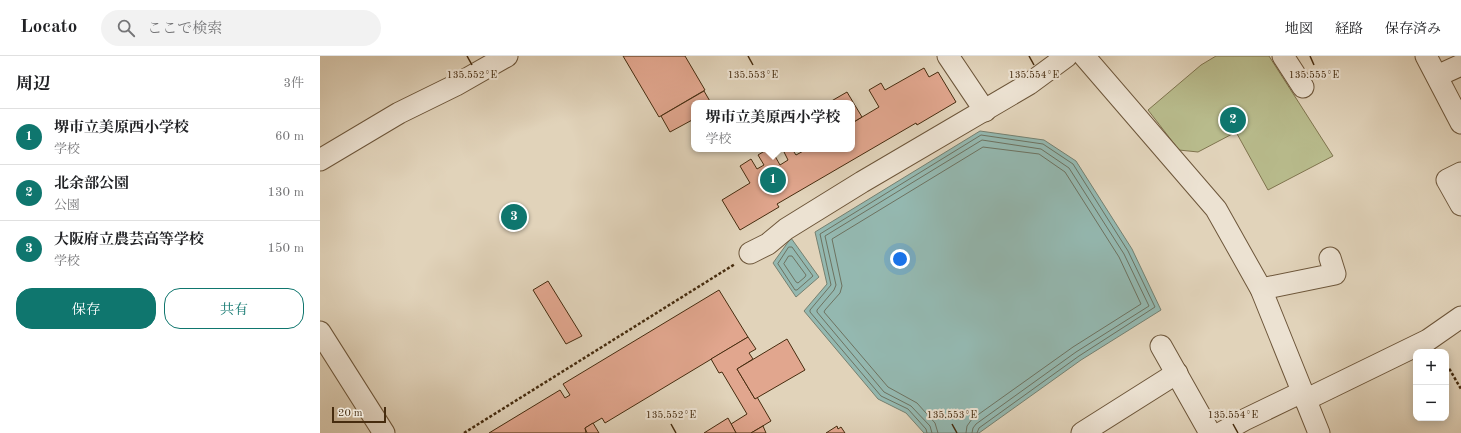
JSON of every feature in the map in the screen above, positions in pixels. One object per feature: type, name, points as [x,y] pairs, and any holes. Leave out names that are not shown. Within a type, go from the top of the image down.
[{"type":"street","points":[[320,160],[398,113],[456,85],[507,56]]},
{"type":"street","points":[[948,56],[985,111]]},
{"type":"street","points":[[750,253],[768,244],[786,229],[862,182],[1029,84],[1067,56]]},
{"type":"street","points":[[1084,56],[1216,210],[1261,289],[1319,433]]},
{"type":"street","points":[[1283,56],[1302,87]]},
{"type":"street","points":[[1426,56],[1461,123]]},
{"type":"street","points":[[1436,76],[1461,65]]},
{"type":"street","points":[[1461,173],[1447,180],[1461,205]]},
{"type":"street","points":[[1261,289],[1336,274],[1330,258]]},
{"type":"street","points":[[1221,433],[1244,420],[1304,396],[1428,340],[1461,317]]},
{"type":"street","points":[[320,332],[384,433]]},
{"type":"street","points":[[1161,346],[1210,433]]},
{"type":"street","points":[[1082,433],[1177,373]]},
{"type":"path","points":[[464,433],[750,253]]},
{"type":"path","points":[[1449,369],[1461,389]]},
{"type":"green space","points":[[1216,56],[1269,56],[1333,156],[1268,190],[1236,132],[1198,152],[1179,150],[1148,110],[1201,65]]},
{"type":"water","points":[[980,131],[1044,140],[1076,161],[1132,249],[1161,310],[1081,360],[979,433],[924,433],[906,413],[878,399],[804,311],[827,284],[815,232]]},
{"type":"water","points":[[791,238],[819,277],[796,297],[773,263]]},
{"type":"building","points":[[623,56],[685,56],[705,90],[659,117]]},
{"type":"building","points":[[924,68],[929,77],[938,72],[956,102],[917,125],[916,123],[777,204],[779,207],[740,230],[722,200],[750,183],[740,166],[751,159],[757,169],[764,165],[758,155],[763,152],[773,152],[780,165],[788,160],[784,152],[794,152],[796,155],[802,152],[855,152],[855,121],[879,107],[869,90],[881,83],[885,90]]},
{"type":"building","points":[[704,91],[709,100],[691,100],[691,121],[670,132],[661,116]]},
{"type":"building","points":[[847,92],[852,100],[833,100]]},
{"type":"building","points":[[855,105],[862,117],[855,121]]},
{"type":"building","points":[[548,281],[582,336],[566,344],[533,290]]},
{"type":"building","points":[[719,290],[748,337],[605,423],[602,418],[585,428],[586,433],[489,433],[560,390],[565,398],[570,395],[563,384]]},
{"type":"building","points":[[748,337],[756,349],[749,353],[753,359],[737,369],[755,399],[757,397],[771,421],[751,433],[736,433],[731,424],[747,414],[722,372],[719,373],[711,359]]},
{"type":"building","points":[[787,339],[805,370],[755,399],[737,369]]},
{"type":"building","points":[[728,418],[736,433],[704,433]]},
{"type":"building","points":[[593,423],[599,433],[587,433],[585,428]]},
{"type":"building","points":[[763,426],[766,433],[751,433]]},
{"type":"building","points":[[837,426],[838,429],[841,427],[845,433],[826,433]]},
{"type":"place","name":"北余部公園","points":[[1233,120]]},
{"type":"place","name":"堺市立美原西小学校","points":[[773,180]]},
{"type":"place","name":"大阪府立農芸高等学校","points":[[514,217]]}]
